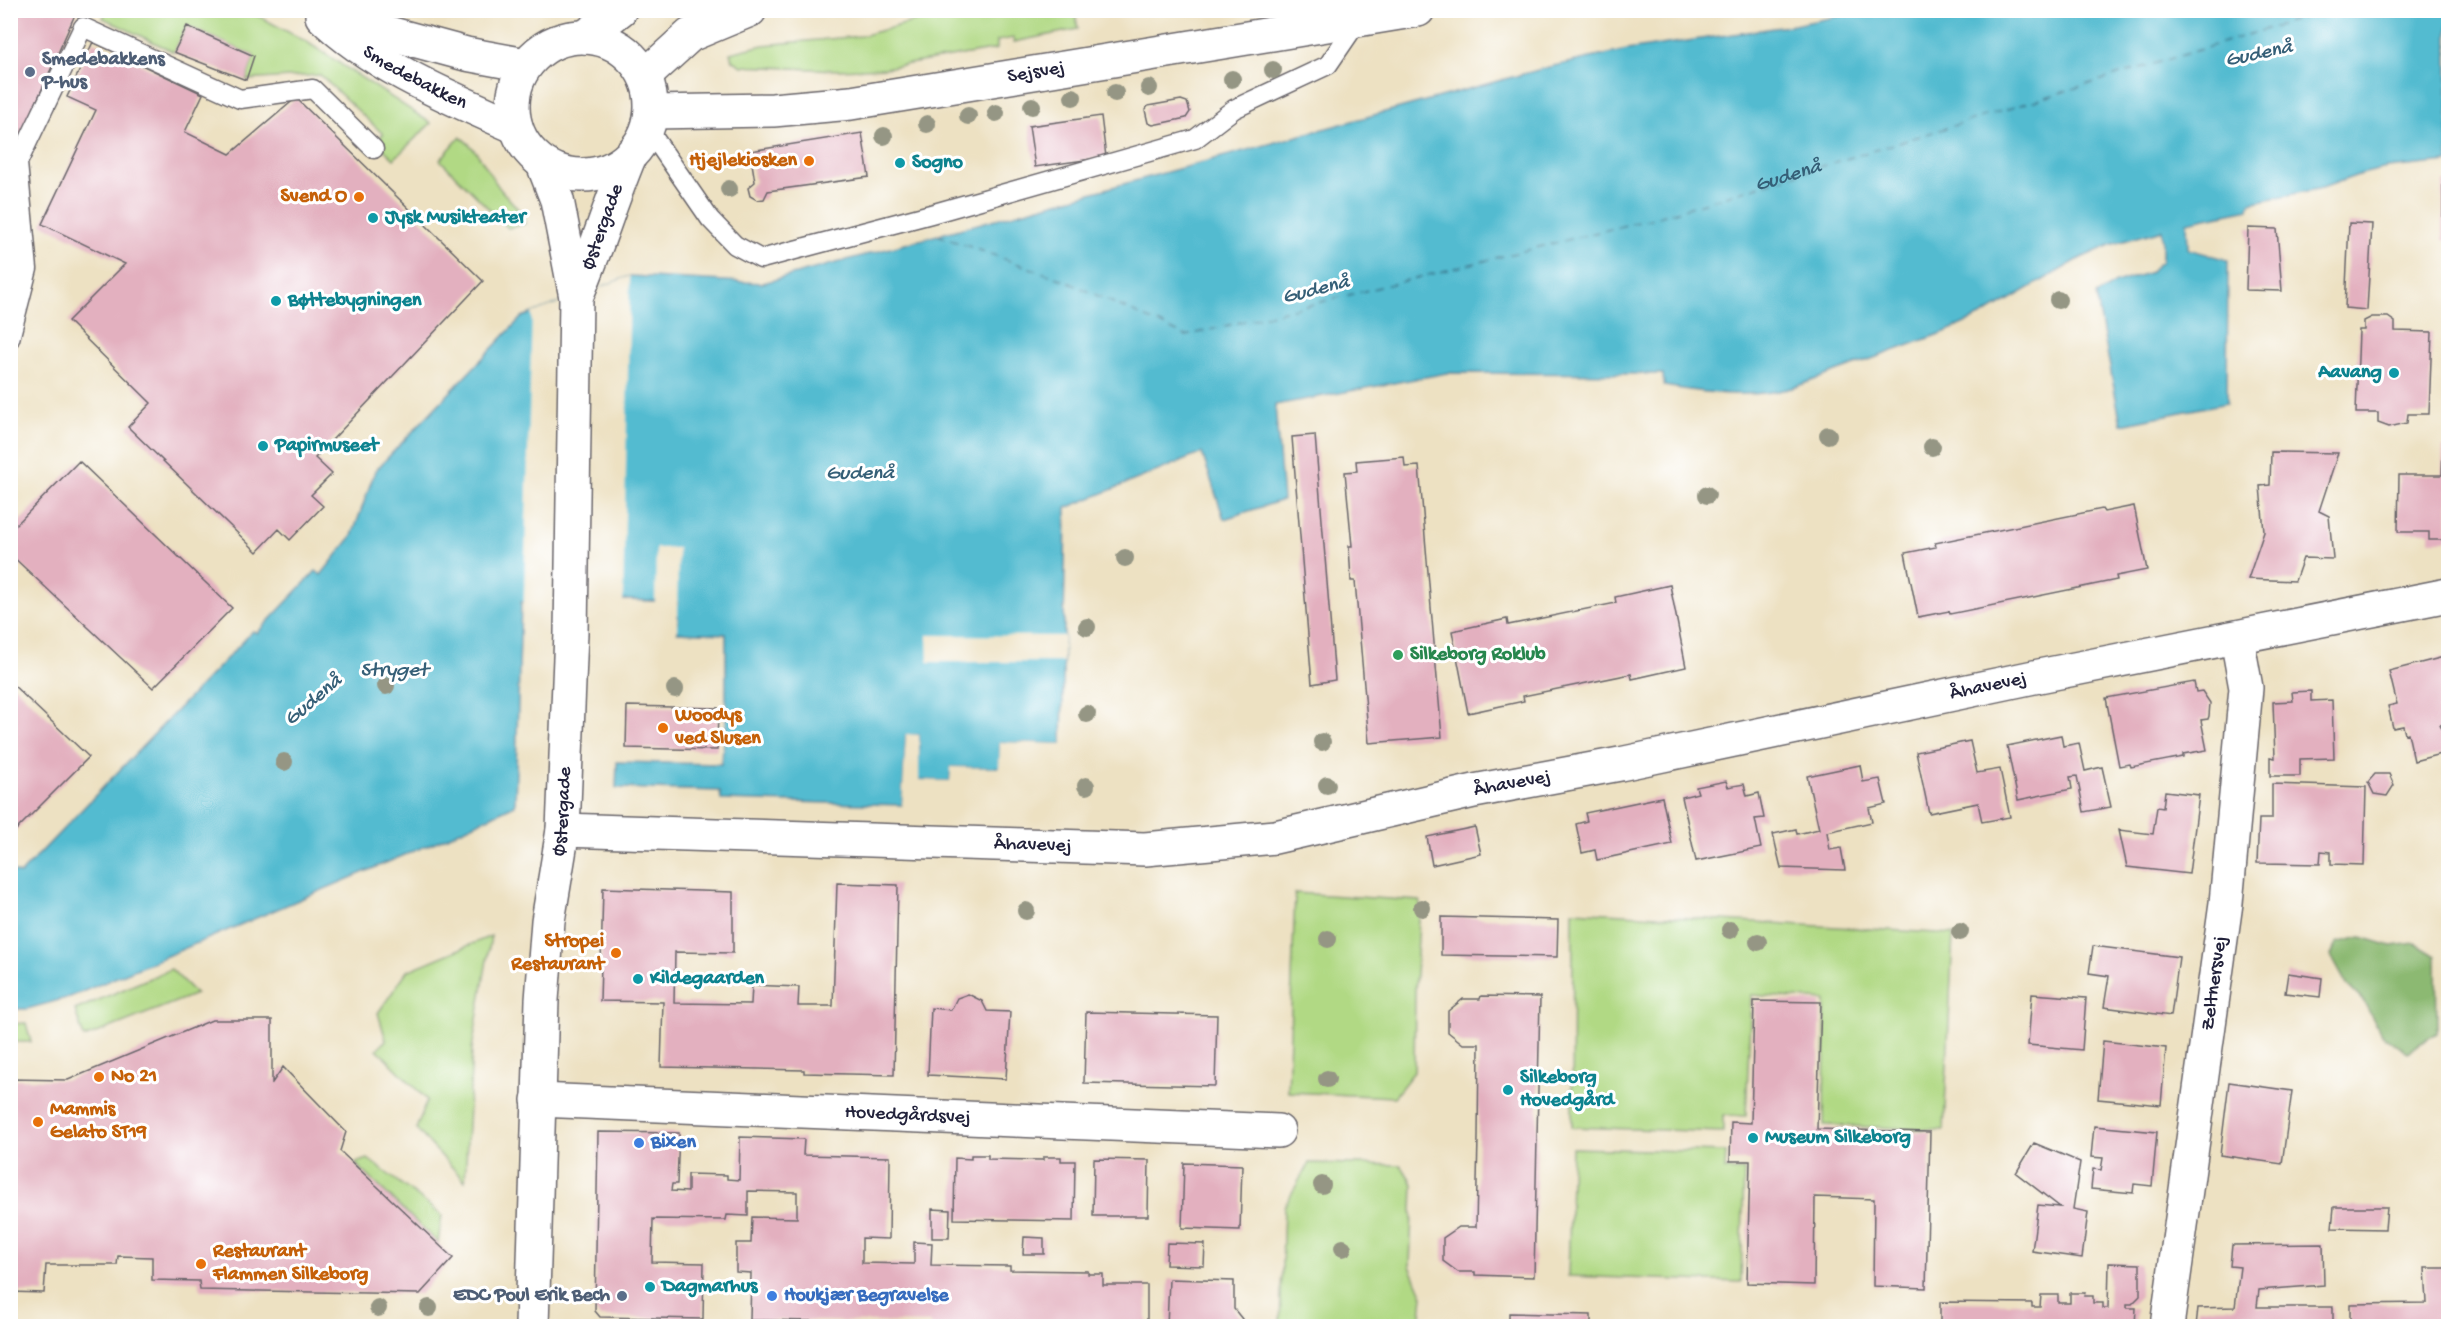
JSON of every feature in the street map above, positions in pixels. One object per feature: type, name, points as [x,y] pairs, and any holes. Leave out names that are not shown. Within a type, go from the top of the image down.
[{"type":"street","points":[[585,37],[620,10]]},
{"type":"street","points":[[645,76],[690,35],[750,10]]},
{"type":"street","name":"Sejsvej","points":[[650,121],[851,103],[1418,10]]},
{"type":"street","name":"Smedebakken","points":[[316,13],[466,54],[526,65]]},
{"type":"street","name":"Smedebakken","points":[[316,13],[356,46],[456,101],[516,127]]},
{"type":"street","points":[[585,37],[603,40],[620,48],[635,60],[645,76],[652,100],[650,121],[640,145],[628,158],[613,168],[587,175],[560,172],[543,164],[532,153],[516,127],[513,111],[514,95],[526,65],[548,45],[566,38],[585,37]]},
{"type":"street","name":"Østergade","points":[[576,297],[597,250],[612,199],[628,158]]},
{"type":"street","name":"Østergade","points":[[532,1326],[538,1100],[548,921],[563,830],[571,633],[576,297],[557,200],[543,164]]},
{"type":"street","name":"Åhavevej","points":[[563,830],[1145,849],[1275,837],[1474,791],[1620,764],[2034,677],[2448,595]]},
{"type":"street","name":"Zeltnersvej","points":[[2167,1326],[2226,903],[2246,688],[2237,638]]},
{"type":"street","name":"Hovedgårdsvej","points":[[538,1100],[1278,1131]]},
{"type":"lane","points":[[650,121],[710,219],[735,245],[761,260],[1195,139],[1234,109],[1328,65],[1358,21]]},
{"type":"lane","points":[[10,339],[28,269],[14,171],[82,27],[240,99],[313,89],[374,150]]},
{"type":"green space","points":[[942,10],[1075,11],[1078,29],[1014,42],[1013,38],[997,41],[997,49],[885,68],[838,70],[742,66],[732,60],[730,53],[763,45],[861,36],[923,19]]},
{"type":"green space","points":[[106,11],[249,11],[307,42],[431,123],[394,159],[376,142],[383,134],[320,75],[246,80],[254,56],[187,26],[174,52],[103,18]]},
{"type":"green space","points":[[460,137],[473,148],[501,190],[518,209],[525,224],[508,228],[440,160]]},
{"type":"green space","points":[[1295,893],[1420,901],[1414,1072],[1394,1097],[1288,1092]]},
{"type":"green space","points":[[1573,911],[1953,934],[1944,1130],[1824,1125],[1825,1000],[1751,995],[1746,1116],[1723,1115],[1723,1132],[1572,1127]]},
{"type":"green space","points":[[491,936],[472,1049],[465,1181],[416,1129],[427,1100],[377,1049],[386,1040],[378,1013],[407,971]]},
{"type":"green space","points":[[2361,937],[2391,946],[2415,943],[2436,956],[2437,1033],[2407,1052],[2381,1034],[2364,1002],[2347,985],[2331,956],[2336,943]]},
{"type":"green space","points":[[171,969],[196,994],[84,1038],[75,1010]]},
{"type":"green space","points":[[26,1023],[31,1042],[11,1042],[11,1024]]},
{"type":"green space","points":[[1572,1148],[1726,1152],[1725,1170],[1744,1170],[1741,1282],[1568,1276]]},
{"type":"green space","points":[[368,1159],[442,1215],[438,1243],[355,1163]]},
{"type":"green space","points":[[1309,1163],[1401,1165],[1413,1184],[1410,1266],[1423,1296],[1420,1326],[1280,1326],[1284,1207]]},
{"type":"water","name":"Gudenå","points":[[1865,11],[2448,11],[2448,162],[2387,168],[2361,174],[2322,188],[2250,203],[2249,209],[2187,222],[2188,249],[2228,260],[2227,403],[2121,424],[2096,295],[2116,283],[2148,273],[2162,261],[2162,230],[2110,245],[2081,258],[1983,315],[1945,332],[1792,388],[1760,393],[1728,394],[1664,386],[1663,374],[1447,373],[1275,405],[1283,500],[1224,519],[1202,453],[1066,508],[1062,744],[1000,742],[1000,768],[951,767],[950,781],[918,780],[919,735],[906,735],[902,805],[721,800],[720,791],[616,788],[617,762],[721,764],[726,727],[726,634],[677,632],[677,602],[626,600],[521,602],[515,805],[447,837],[70,997],[27,1009],[11,1009],[10,870],[20,874],[253,631],[257,633],[316,571],[321,575],[352,536],[375,471],[522,317],[630,276],[763,283],[1549,67],[1627,50],[1794,25]]},
{"type":"pier","points":[[630,276],[623,603],[524,605],[523,631],[532,313]]},
{"type":"pier","points":[[656,548],[678,548],[677,632],[674,632],[675,605],[655,604]]},
{"type":"pier","points":[[927,635],[1064,636],[1063,662],[928,662]]},
{"type":"pier","points":[[906,734],[919,735],[919,780],[950,781],[951,767],[999,768],[1000,742],[1062,744],[1062,747],[1003,745],[1001,770],[954,770],[951,784],[918,783],[915,781],[916,738],[908,738],[905,805],[902,805]]},
{"type":"building","name":"Smedebakkens P-hus","points":[[10,10],[77,10],[20,139],[10,134]]},
{"type":"building","points":[[187,26],[254,56],[246,80],[174,52]]},
{"type":"building","name":"Bøttebygningen","points":[[93,42],[203,94],[185,132],[230,154],[296,98],[483,281],[315,458],[332,474],[311,495],[323,506],[290,540],[279,529],[257,552],[128,427],[151,403],[68,321],[125,264],[42,224],[96,110],[67,97]]},
{"type":"building","points":[[1181,100],[1187,102],[1190,112],[1186,118],[1153,125],[1148,123],[1145,110],[1148,106]]},
{"type":"building","points":[[1101,116],[1106,157],[1035,167],[1029,126]]},
{"type":"building","name":"Hjejlekiosken","points":[[862,133],[869,177],[768,191],[764,199],[757,200],[750,196],[748,188],[755,182],[750,151]]},
{"type":"building","points":[[2443,182],[2448,182],[2448,240],[2443,240]]},
{"type":"building","points":[[2349,223],[2372,224],[2367,310],[2345,308]]},
{"type":"building","points":[[2248,228],[2277,229],[2282,291],[2246,290]]},
{"type":"building","name":"Aavang","points":[[2372,317],[2388,317],[2395,322],[2395,331],[2432,332],[2429,414],[2408,414],[2407,423],[2389,427],[2378,423],[2378,413],[2356,413],[2359,330],[2364,330],[2364,321]]},
{"type":"building","points":[[1315,435],[1335,680],[1312,684],[1292,437]]},
{"type":"building","points":[[2443,447],[2448,447],[2448,540],[2429,540],[2429,532],[2398,532],[2399,475],[2442,475]]},
{"type":"building","points":[[2271,452],[2338,453],[2319,511],[2329,516],[2333,559],[2303,558],[2295,581],[2248,579],[2264,532],[2260,486],[2270,485]]},
{"type":"building","name":"Silkeborg Roklub","points":[[1404,457],[1405,467],[1419,466],[1442,737],[1369,743],[1355,581],[1351,581],[1349,546],[1352,546],[1345,472],[1357,471],[1356,461]]},
{"type":"building","points":[[79,461],[232,608],[153,688],[10,554],[10,531]]},
{"type":"building","points":[[2134,506],[2147,570],[2116,576],[2117,580],[1950,614],[1949,611],[1918,617],[1905,553],[1936,547],[1935,543],[2102,509],[2104,512]]},
{"type":"building","points":[[1670,585],[1686,667],[1632,679],[1631,674],[1523,696],[1524,701],[1468,713],[1452,631],[1507,619],[1508,625],[1616,603],[1615,597]]},
{"type":"building","points":[[2444,657],[2448,677],[2448,723],[2440,725],[2442,729],[2445,729],[2448,752],[2414,761],[2408,733],[2405,734],[2403,726],[2393,728],[2388,706],[2397,704],[2389,671]]},
{"type":"building","points":[[10,682],[89,757],[10,836]]},
{"type":"building","points":[[2194,682],[2196,692],[2202,691],[2210,703],[2208,719],[2201,720],[2207,750],[2131,767],[2130,764],[2119,766],[2106,698]]},
{"type":"building","points":[[2311,691],[2311,701],[2332,700],[2334,758],[2300,759],[2300,776],[2270,776],[2270,757],[2275,758],[2273,702],[2293,701],[2292,692]]},
{"type":"building","points":[[627,706],[718,708],[717,750],[626,748]]},
{"type":"building","points":[[2061,735],[2063,746],[2079,743],[2085,771],[2102,767],[2111,807],[2084,812],[2077,776],[2070,777],[2072,789],[2018,800],[2007,746]]},
{"type":"building","points":[[1970,741],[1977,773],[2000,769],[2010,817],[1982,822],[1978,803],[1929,813],[1916,752]]},
{"type":"building","points":[[1860,765],[1863,782],[1880,779],[1886,804],[1869,808],[1872,822],[1827,832],[1830,850],[1841,848],[1845,870],[1781,868],[1773,834],[1796,829],[1797,834],[1819,829],[1807,776]]},
{"type":"building","points":[[2375,774],[2389,774],[2394,785],[2387,796],[2374,794],[2368,782]]},
{"type":"building","points":[[1726,781],[1728,787],[1744,784],[1747,796],[1759,793],[1764,818],[1755,819],[1761,848],[1696,861],[1682,797],[1698,793],[1696,787]]},
{"type":"building","points":[[2272,784],[2366,787],[2364,865],[2331,864],[2331,852],[2321,851],[2320,864],[2257,863],[2259,819],[2272,819]]},
{"type":"building","points":[[2165,791],[2199,795],[2189,874],[2127,867],[2119,830],[2153,834],[2157,807],[2163,808]]},
{"type":"building","points":[[1662,797],[1672,844],[1597,860],[1595,850],[1582,853],[1576,824],[1587,821],[1585,813]]},
{"type":"building","points":[[1475,827],[1481,854],[1432,865],[1427,837]]},
{"type":"building","name":"Kildegaarden","points":[[837,883],[898,885],[894,1075],[804,1073],[804,1070],[661,1067],[663,1002],[600,1001],[603,888],[733,892],[733,953],[675,952],[674,1003],[751,1004],[752,985],[799,987],[798,1006],[833,1006]]},
{"type":"building","points":[[1441,917],[1558,920],[1557,957],[1441,955]]},
{"type":"building","points":[[2093,946],[2179,957],[2171,1016],[2104,1007],[2109,976],[2089,973]]},
{"type":"building","points":[[2288,973],[2322,978],[2320,997],[2285,993]]},
{"type":"building","points":[[968,994],[982,1001],[987,1011],[1010,1012],[1006,1079],[928,1075],[931,1008],[951,1010],[957,998]]},
{"type":"building","points":[[2032,994],[2086,998],[2082,1050],[2028,1045]]},
{"type":"building","name":"Silkeborg Hovedgård","points":[[1481,996],[1540,997],[1534,1277],[1475,1275],[1475,1272],[1458,1272],[1443,1261],[1443,1238],[1459,1227],[1476,1227],[1478,1137],[1479,1044],[1463,1044],[1448,1032],[1448,1011],[1463,999],[1480,999]]},
{"type":"building","points":[[1754,1001],[1821,1002],[1817,1129],[1930,1132],[1926,1288],[1873,1286],[1874,1199],[1815,1197],[1814,1285],[1747,1283],[1750,1161],[1730,1161],[1731,1122],[1751,1123]]},
{"type":"building","points":[[1086,1012],[1217,1015],[1215,1086],[1084,1083]]},
{"type":"building","points":[[212,1020],[272,1020],[272,1083],[283,1067],[346,1132],[340,1151],[453,1258],[420,1294],[200,1290],[199,1281],[152,1280],[152,1257],[118,1256],[117,1265],[46,1265],[44,1293],[10,1292],[10,1079],[68,1080]]},
{"type":"building","points":[[2103,1041],[2166,1048],[2161,1105],[2098,1099]]},
{"type":"building","points":[[2229,1082],[2292,1091],[2282,1164],[2220,1155]]},
{"type":"building","points":[[2094,1126],[2157,1132],[2152,1186],[2134,1184],[2133,1193],[2091,1189],[2093,1169],[2101,1170],[2103,1158],[2091,1157]]},
{"type":"building","points":[[598,1132],[679,1133],[677,1184],[672,1184],[671,1191],[688,1192],[688,1174],[727,1175],[727,1179],[739,1180],[740,1137],[804,1139],[803,1155],[890,1157],[889,1239],[862,1238],[862,1263],[914,1264],[914,1242],[932,1243],[931,1265],[1010,1266],[1010,1270],[1088,1271],[1088,1274],[1103,1274],[1103,1285],[1147,1285],[1147,1326],[930,1326],[930,1323],[750,1320],[751,1273],[736,1272],[736,1243],[751,1243],[752,1217],[797,1218],[797,1192],[748,1191],[748,1216],[727,1215],[726,1220],[653,1219],[652,1262],[704,1263],[703,1319],[600,1317],[595,1311]]},
{"type":"building","points":[[2034,1143],[2080,1162],[2073,1209],[2088,1212],[2082,1258],[2032,1251],[2038,1205],[2060,1207],[2016,1173]]},
{"type":"building","points":[[971,1155],[988,1155],[988,1159],[1043,1160],[1043,1157],[1061,1157],[1061,1161],[1075,1161],[1074,1221],[954,1219],[955,1158],[971,1159]]},
{"type":"building","points":[[1094,1159],[1149,1160],[1148,1216],[1093,1216]]},
{"type":"building","points":[[1184,1163],[1242,1165],[1240,1230],[1182,1228]]},
{"type":"building","points":[[2334,1207],[2387,1207],[2385,1229],[2332,1228]]},
{"type":"building","points":[[932,1209],[950,1210],[949,1238],[932,1238]]},
{"type":"building","points":[[1024,1237],[1044,1238],[1044,1254],[1023,1254]]},
{"type":"building","points":[[1167,1243],[1205,1244],[1204,1266],[1166,1265]]},
{"type":"building","points":[[2323,1244],[2324,1285],[2259,1290],[2257,1307],[2333,1307],[2333,1326],[2196,1326],[2198,1308],[2235,1307],[2240,1267],[2230,1266],[2232,1245]]},
{"type":"building","points":[[2109,1263],[2140,1264],[2140,1296],[2132,1304],[2127,1304],[2127,1308],[2136,1308],[2135,1326],[1940,1326],[1940,1302],[2032,1303],[2032,1307],[2040,1307],[2041,1295],[2058,1295],[2058,1303],[2070,1303],[2070,1293],[2085,1293],[2084,1296],[2093,1296],[2093,1303],[2103,1303],[2103,1308],[2108,1308]]},
{"type":"building","points":[[2425,1268],[2448,1268],[2448,1326],[2350,1326],[2350,1304],[2427,1303]]},
{"type":"building","points":[[1169,1279],[1234,1281],[1234,1309],[1242,1319],[1240,1326],[1167,1326]]},
{"type":"building","points":[[1509,1313],[1591,1315],[1591,1326],[1509,1326]]},
{"type":"ferry route","points":[[937,235],[1061,279],[1186,336],[1658,217],[2328,10]]},
{"type":"place","name":"Smedebakkens P-hus","points":[[30,72]]},
{"type":"place","name":"Hjejlekiosken","points":[[809,161]]},
{"type":"place","name":"Sogno","points":[[900,163]]},
{"type":"place","name":"Svend O","points":[[359,197]]},
{"type":"place","name":"Jysk Musikteater","points":[[373,218]]},
{"type":"place","name":"Bøttebygningen","points":[[276,301]]},
{"type":"place","name":"Aavang","points":[[2394,373]]},
{"type":"place","name":"Papirmuseet","points":[[263,446]]},
{"type":"place","name":"Silkeborg Roklub","points":[[1398,655]]},
{"type":"place","name":"Woodys ved Slusen","points":[[663,728]]},
{"type":"place","name":"Stropei Restaurant","points":[[616,953]]},
{"type":"place","name":"Kildegaarden","points":[[638,979]]},
{"type":"place","name":"No 21","points":[[99,1077]]},
{"type":"place","name":"Silkeborg Hovedgård","points":[[1508,1090]]},
{"type":"place","name":"Mammis Gelato ST19","points":[[38,1122]]},
{"type":"place","name":"Museum Silkeborg","points":[[1753,1138]]},
{"type":"place","name":"Bixen","points":[[639,1143]]},
{"type":"place","name":"Restaurant Flammen Silkeborg","points":[[201,1264]]},
{"type":"place","name":"Dagmarhus","points":[[650,1287]]},
{"type":"place","name":"EDC Poul Erik Bech","points":[[622,1296]]},
{"type":"place","name":"Houkjær Begravelse","points":[[772,1296]]},
{"type":"water label","name":"Stryget","points":[[394,671]]}]
